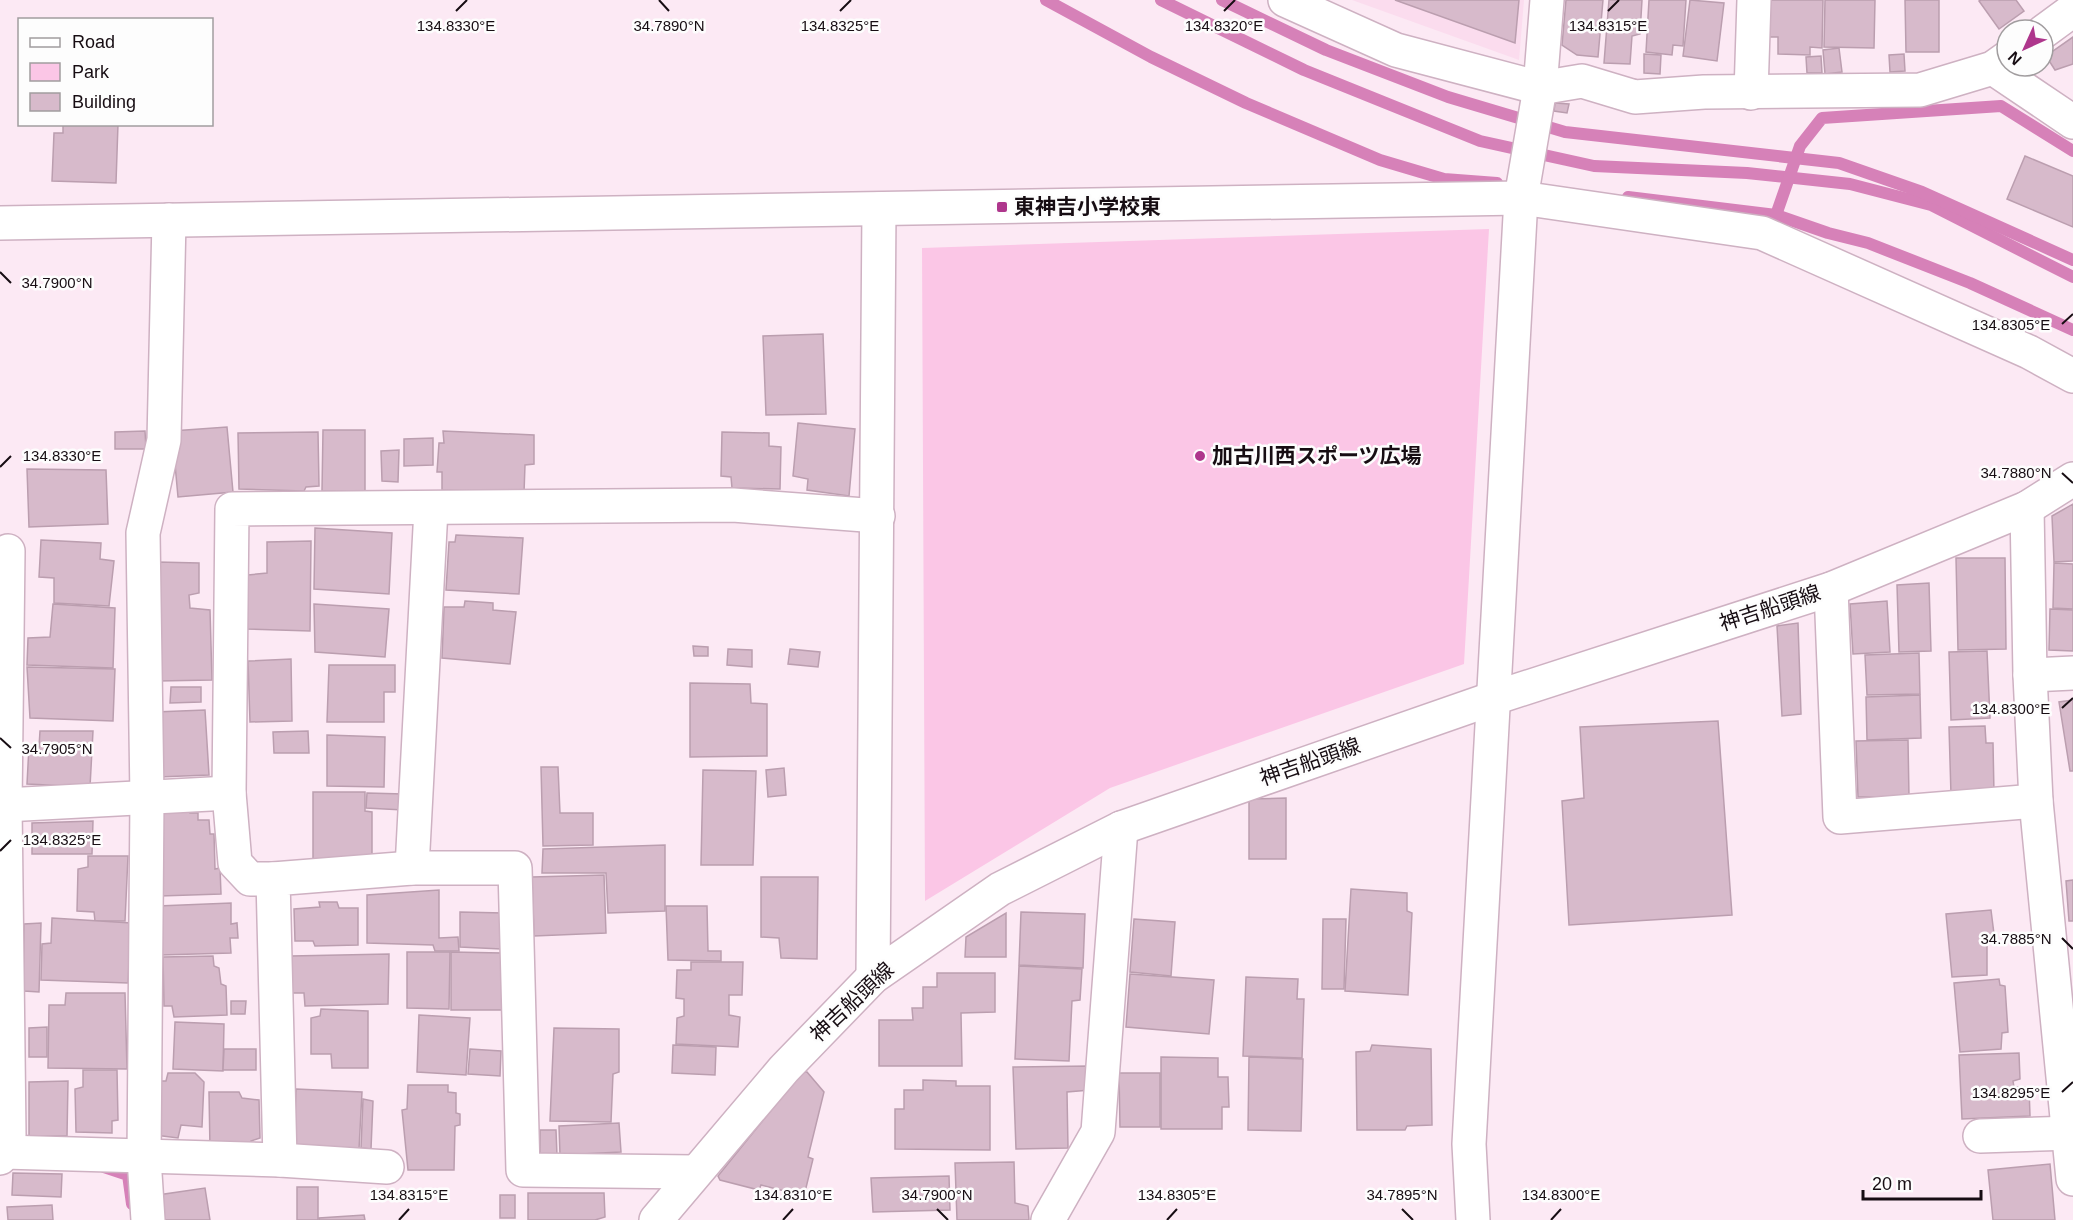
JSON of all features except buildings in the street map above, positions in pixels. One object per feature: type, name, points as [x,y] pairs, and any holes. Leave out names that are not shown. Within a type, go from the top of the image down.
[{"type":"street","points":[[1285,0],[1396,50],[1540,88],[1582,81],[1635,97],[1704,92],[1920,90],[1995,65]]},
{"type":"street","points":[[1473,1220],[1469,1144],[1521,198],[1540,88],[1547,0]]},
{"type":"street","points":[[1751,93],[1754,0]]},
{"type":"street","points":[[2055,23],[2073,10]]},
{"type":"street","points":[[2019,78],[2073,122]]},
{"type":"street","points":[[0,223],[1521,198],[1762,233],[2029,352],[2073,376]]},
{"type":"street","points":[[873,977],[879,209]]},
{"type":"street","points":[[148,1220],[144,1158],[147,798],[143,533],[164,440],[170,220]]},
{"type":"street","name":"神吉船頭線","points":[[656,1220],[784,1069],[873,977],[1000,889],[1121,828],[1494,698],[1831,589],[2027,508],[2073,479]]},
{"type":"street","points":[[695,1172],[523,1170],[515,868],[412,868],[250,879],[235,863],[229,793],[232,509],[733,505],[878,516]]},
{"type":"street","points":[[2027,508],[2030,675],[2036,801],[2071,1133],[2073,1179]]},
{"type":"street","points":[[412,868],[431,509]]},
{"type":"street","points":[[8,551],[5,805],[9,1135],[2,1155],[280,1160],[387,1167]]},
{"type":"street","points":[[1831,589],[1840,817],[2036,801]]},
{"type":"street","points":[[2030,675],[2073,673]]},
{"type":"street","points":[[5,805],[229,793]]},
{"type":"street","points":[[1048,1220],[1098,1132],[1121,828]]},
{"type":"street","points":[[273,879],[280,1160]]},
{"type":"street","points":[[1980,1136],[2071,1133]]},
{"type":"shaded area","points":[[1352,0],[1524,0],[1519,60]]},
{"type":"green space","name":"加古川西スポーツ広場","points":[[1489,229],[1464,664],[1110,788],[925,901],[922,248]]},
{"type":"waterway","points":[[1046,0],[1151,57],[1246,103],[1380,160],[1444,179],[1497,183]]},
{"type":"waterway","points":[[1161,0],[1304,70],[1480,141],[1594,166],[1747,173],[1850,184],[1931,205],[2073,277]]},
{"type":"waterway","points":[[1222,0],[1326,50],[1448,97],[1565,132],[1839,163],[1922,192],[2073,260]]},
{"type":"waterway","points":[[1776,215],[1800,146],[1822,118],[2001,106],[2073,151]]},
{"type":"waterway","points":[[1628,197],[1776,215],[1828,233],[1868,243],[1970,283],[2073,330]]},
{"type":"waterway","points":[[104,1167],[128,1175],[132,1204]]},
{"type":"place","name":"東神吉小学校東","points":[[1002,207]]},
{"type":"place","name":"加古川西スポーツ広場","points":[[1200,456]]}]
